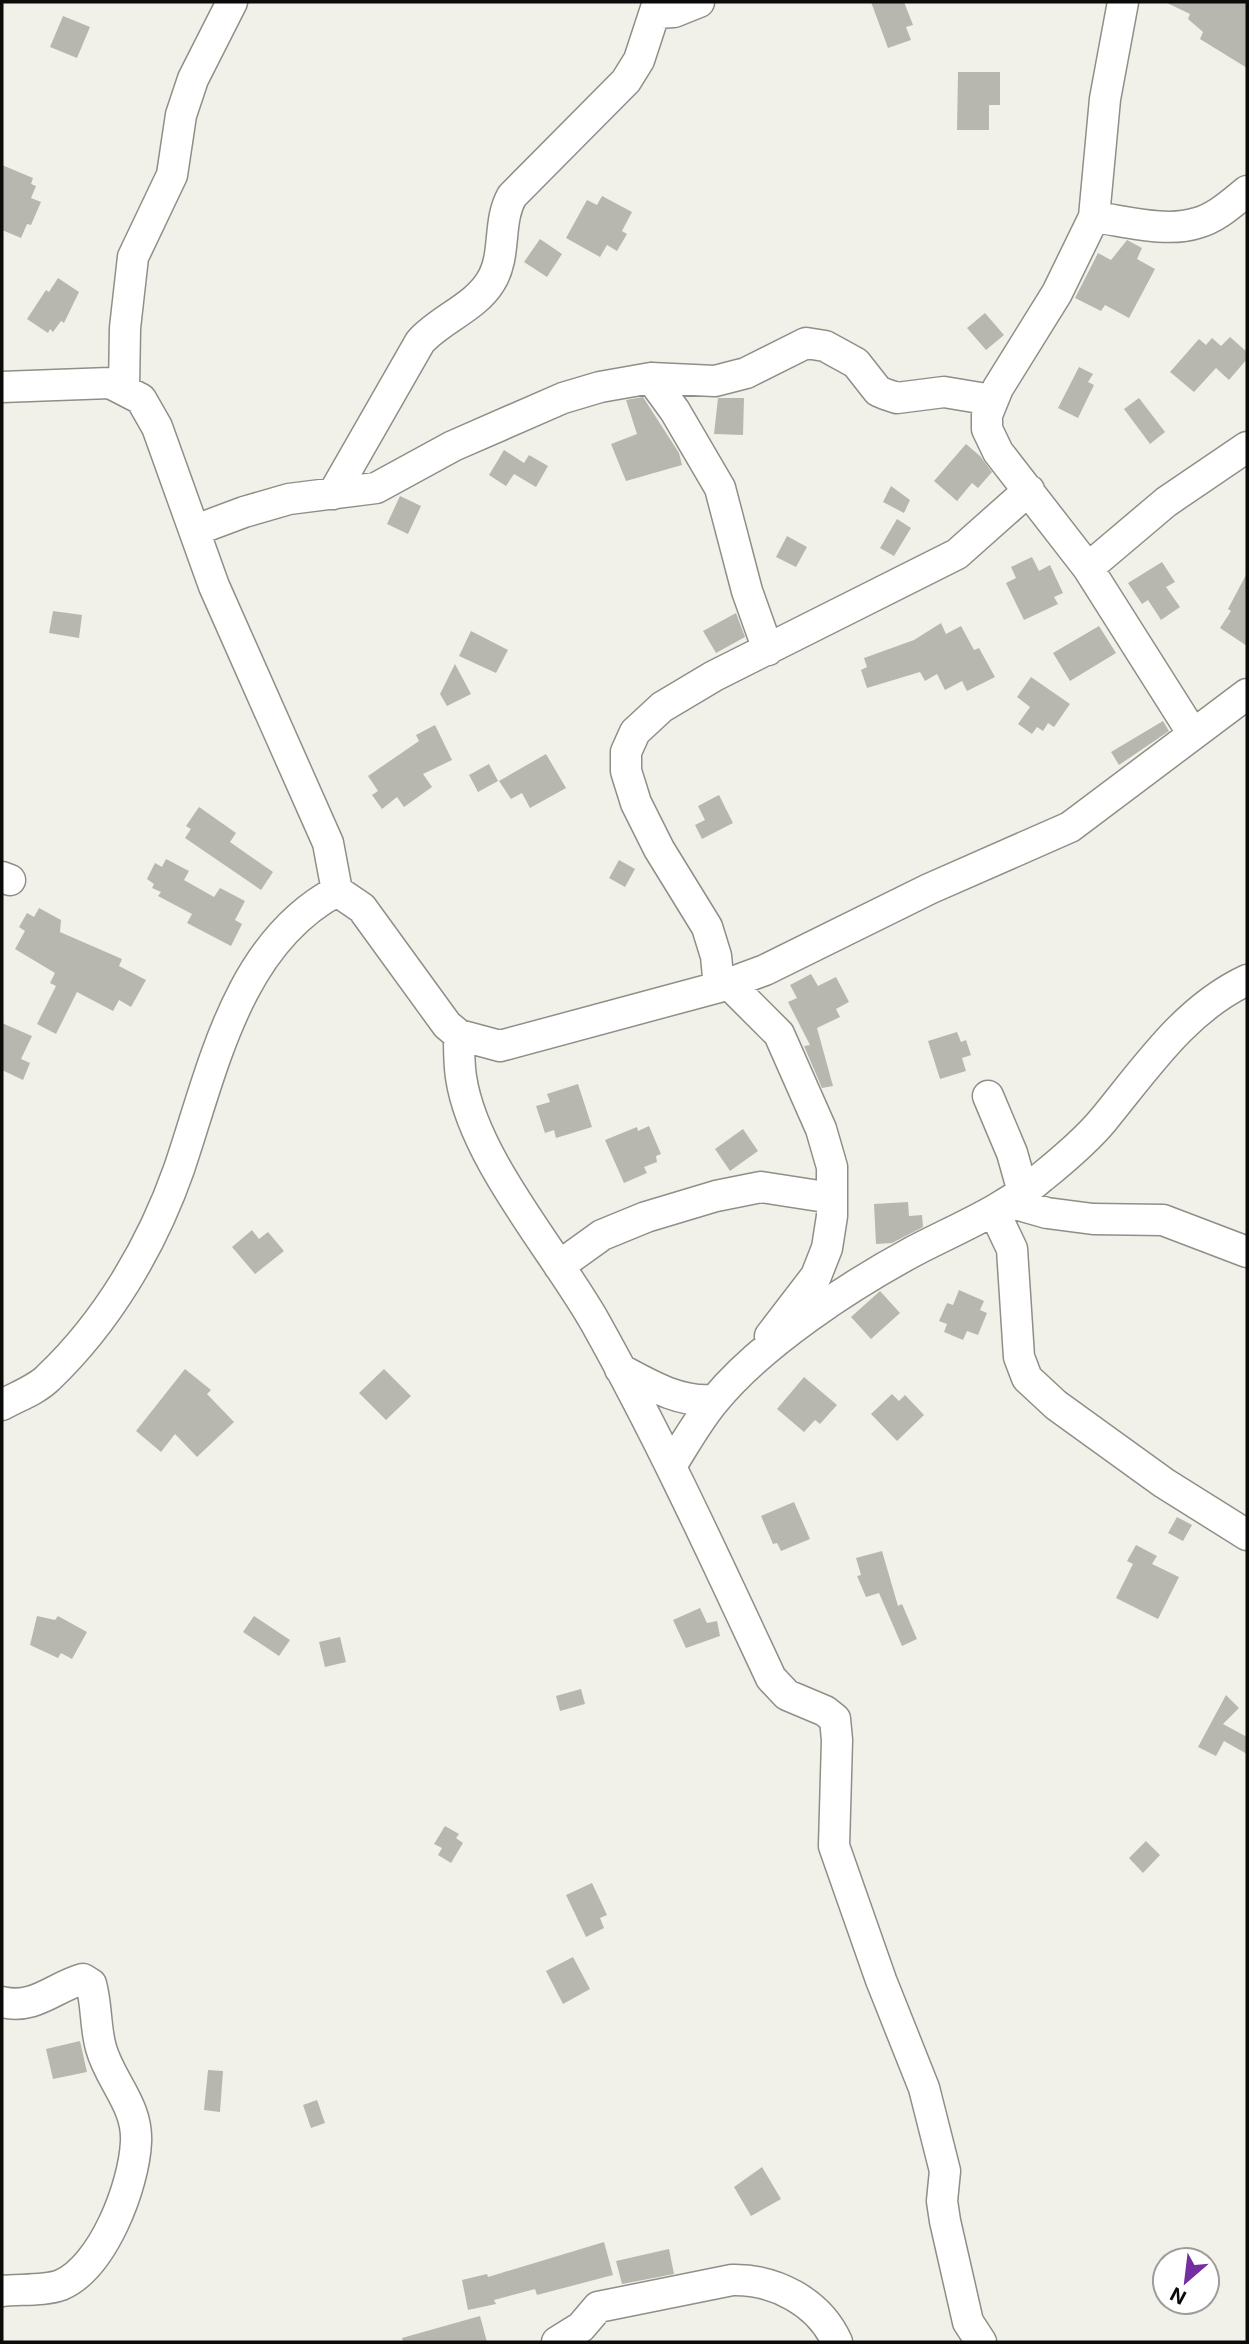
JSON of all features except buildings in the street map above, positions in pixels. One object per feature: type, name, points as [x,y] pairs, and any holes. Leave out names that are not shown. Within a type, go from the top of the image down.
[{"type":"street","points":[[124,388],[125,328],[133,257],[172,175],[181,115],[192,79],[232,2]]},
{"type":"street","points":[[333,494],[420,342],[432,329],[455,315],[490,283],[499,258],[503,217],[512,196],[626,81],[639,60],[657,7],[674,12],[699,2]]},
{"type":"street","points":[[1123,2],[1105,99],[1094,217],[1077,259],[992,400],[987,415],[988,429],[998,452],[1088,568],[1193,734]]},
{"type":"street","points":[[1094,217],[1163,225],[1196,224],[1224,209],[1247,191]]},
{"type":"street","points":[[196,530],[289,499],[376,488],[453,446],[563,398],[600,387],[651,378],[715,381],[746,373],[806,343],[840,352],[856,363],[878,391],[897,398],[944,392],[992,400]]},
{"type":"street","points":[[651,378],[675,411],[720,488],[747,591],[768,650]]},
{"type":"street","points":[[2,387],[110,383],[141,399],[150,413],[196,530],[214,586],[328,843],[337,891],[362,908],[447,1025],[458,1035],[500,1046],[724,985],[765,970],[929,889],[1070,827],[1247,694]]},
{"type":"street","points":[[1088,568],[1166,502],[1247,447]]},
{"type":"street","points":[[671,1466],[714,1400],[749,1364],[816,1276],[827,1248],[832,1167],[821,1129],[779,1034],[724,985],[707,928],[659,849],[636,803],[626,771],[626,752],[635,732],[662,707],[957,554],[1029,490]]},
{"type":"street","points":[[2,1405],[46,1380],[117,1297],[149,1239],[173,1183],[227,1027],[257,966],[288,925],[312,905],[337,891]]},
{"type":"street","points":[[749,1364],[841,1295],[912,1252],[1009,1202],[1102,1121],[1154,1054],[1230,989],[1247,980]]},
{"type":"street","points":[[458,1035],[461,1079],[474,1120],[520,1207],[594,1320],[671,1466],[771,1678],[787,1695],[825,1711],[835,1719],[837,1740],[834,1846],[881,1980],[924,2088],[943,2156],[945,2171],[942,2202],[968,2322],[981,2342]]},
{"type":"street","points":[[988,1096],[1012,1153],[1009,1202],[1018,1357],[1027,1378],[1056,1405],[1154,1475],[1247,1535]]},
{"type":"street","points":[[559,1266],[602,1235],[646,1217],[716,1196],[761,1187],[832,1198]]},
{"type":"street","points":[[1009,1202],[1047,1213],[1093,1219],[1163,1220],[1247,1252]]},
{"type":"street","points":[[620,1369],[677,1397],[697,1402],[714,1400]]},
{"type":"street","points":[[2,2002],[32,2003],[69,1983],[83,1979],[91,1984],[101,2048],[109,2070],[129,2102],[136,2142],[112,2231],[80,2272],[59,2286],[2,2291]]},
{"type":"street","points":[[556,2342],[581,2327],[598,2307],[732,2280],[755,2280],[786,2291],[813,2309],[837,2342]]}]
